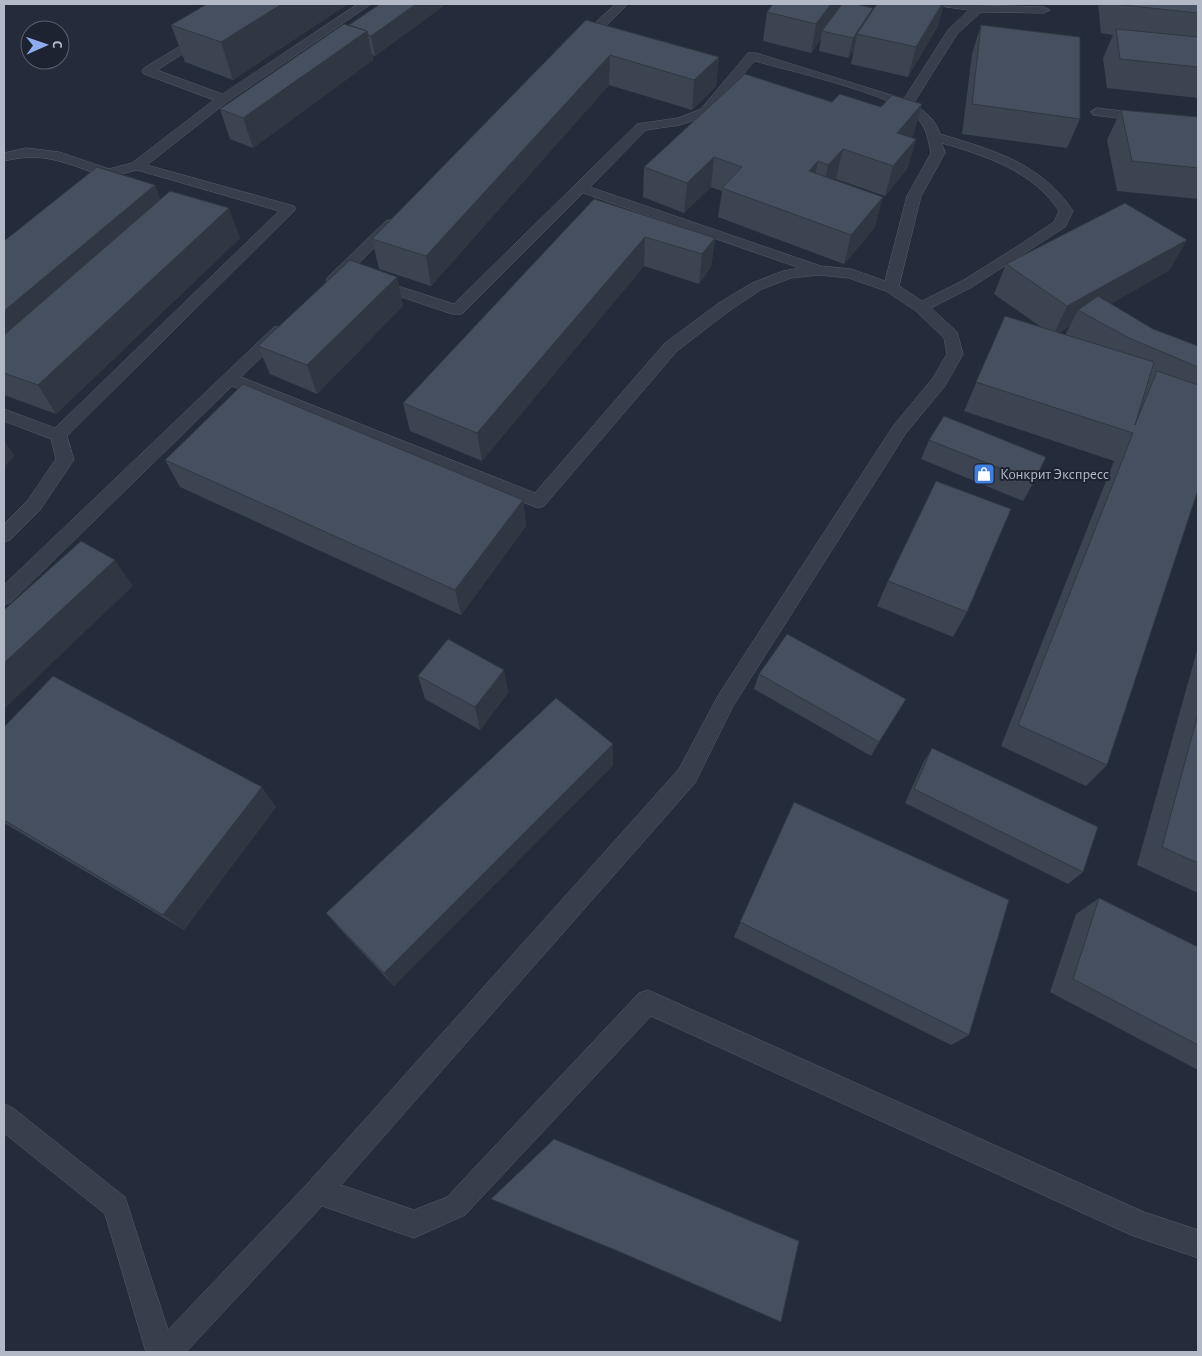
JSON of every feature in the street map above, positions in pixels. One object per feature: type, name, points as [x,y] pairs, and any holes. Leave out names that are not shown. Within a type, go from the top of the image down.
[{"type":"lane","points":[[79,191],[108,172],[138,166],[223,99],[365,4]]},
{"type":"lane","points":[[572,52],[622,4]]},
{"type":"lane","points":[[946,4],[978,8],[1044,10]]},
{"type":"lane","points":[[906,105],[952,32],[978,8]]},
{"type":"lane","points":[[215,30],[148,71],[223,99]]},
{"type":"lane","points":[[342,272],[456,310],[642,127],[680,122],[705,112],[752,56],[893,98],[921,114],[932,128],[938,153],[914,196],[891,288]]},
{"type":"lane","points":[[1097,112],[1198,124]]},
{"type":"lane","points":[[921,307],[967,284],[1023,249],[1060,224],[1066,211],[1060,198],[1035,178],[998,156],[934,136]]},
{"type":"lane","points":[[4,157],[26,152],[59,156],[108,172]]},
{"type":"lane","points":[[58,435],[289,210],[138,166]]},
{"type":"lane","points":[[167,1352],[318,1192],[687,776],[726,700],[799,585],[900,429],[939,382],[955,354],[951,336],[921,307],[891,288],[851,274],[818,270],[580,188]]},
{"type":"lane","points":[[321,292],[399,217]]},
{"type":"lane","points":[[230,379],[538,501],[671,347],[724,307],[757,286],[788,274],[818,270]]},
{"type":"lane","points":[[4,597],[293,318]]},
{"type":"lane","points":[[4,415],[58,435]]},
{"type":"lane","points":[[4,535],[34,505],[66,460],[58,435]]},
{"type":"lane","points":[[318,1192],[414,1224],[456,1206],[648,1002],[1140,1225],[1198,1244]]},
{"type":"lane","points":[[4,1117],[116,1206],[160,1352]]},
{"type":"building","points":[[207,4],[282,4],[221,42],[171,25]]},
{"type":"building","points":[[380,4],[416,4],[371,36],[368,35],[367,31],[349,25]]},
{"type":"building","points":[[773,4],[831,4],[816,24],[767,12]]},
{"type":"building","points":[[842,4],[856,4],[873,8],[853,38],[822,31]]},
{"type":"building","points":[[877,4],[942,4],[916,47],[857,34]]},
{"type":"building","points":[[1113,4],[1198,4],[1198,13]]},
{"type":"building","points":[[586,20],[719,57],[694,80],[610,55],[426,256],[372,239]]},
{"type":"building","points":[[344,24],[367,31],[243,118],[220,109]]},
{"type":"building","points":[[981,25],[1080,37],[1080,119],[972,104]]},
{"type":"building","points":[[1116,29],[1198,37],[1198,67],[1120,59]]},
{"type":"building","points":[[745,74],[832,102],[840,94],[881,107],[892,95],[922,104],[897,133],[916,139],[893,166],[843,149],[828,165],[818,161],[809,171],[883,197],[851,235],[722,188],[742,167],[714,157],[687,183],[644,167]]},
{"type":"building","points":[[1121,110],[1198,117],[1198,168],[1132,161]]},
{"type":"building","points":[[97,167],[155,185],[4,311],[4,241]]},
{"type":"building","points":[[170,191],[229,208],[38,385],[4,373],[4,335]]},
{"type":"building","points":[[594,199],[715,238],[702,254],[645,237],[477,433],[403,403]]},
{"type":"building","points":[[1125,203],[1187,240],[1067,306],[1006,264]]},
{"type":"building","points":[[350,260],[397,277],[307,365],[258,346]]},
{"type":"building","points":[[1098,296],[1153,329],[1198,346],[1198,367],[1129,338],[1078,310]]},
{"type":"building","points":[[1005,316],[1154,362],[1135,425],[1157,371],[1198,385],[1198,490],[1107,765],[1018,725],[1133,433],[976,382]]},
{"type":"building","points":[[243,384],[523,500],[455,590],[165,460]]},
{"type":"building","points":[[944,416],[1046,457],[1034,482],[929,440]]},
{"type":"building","points":[[936,481],[1011,509],[967,612],[888,581]]},
{"type":"building","points":[[81,541],[115,560],[4,663],[4,610]]},
{"type":"building","points":[[787,634],[906,699],[879,742],[759,674]]},
{"type":"building","points":[[448,639],[504,670],[475,707],[418,676]]},
{"type":"building","points":[[53,676],[262,787],[163,915],[4,820],[4,727]]},
{"type":"building","points":[[556,698],[613,744],[384,973],[326,913]]},
{"type":"building","points":[[1198,714],[1198,863],[1162,847]]},
{"type":"building","points":[[932,748],[1098,827],[1083,872],[914,789]]},
{"type":"building","points":[[794,802],[1009,900],[969,1035],[740,922]]},
{"type":"building","points":[[1099,898],[1198,947],[1198,1045],[1073,979]]},
{"type":"building","points":[[554,1139],[799,1241],[781,1322],[620,1252],[491,1199]]},
{"type":"place","name":"Конкрит Экспресс","points":[[984,474]]}]
